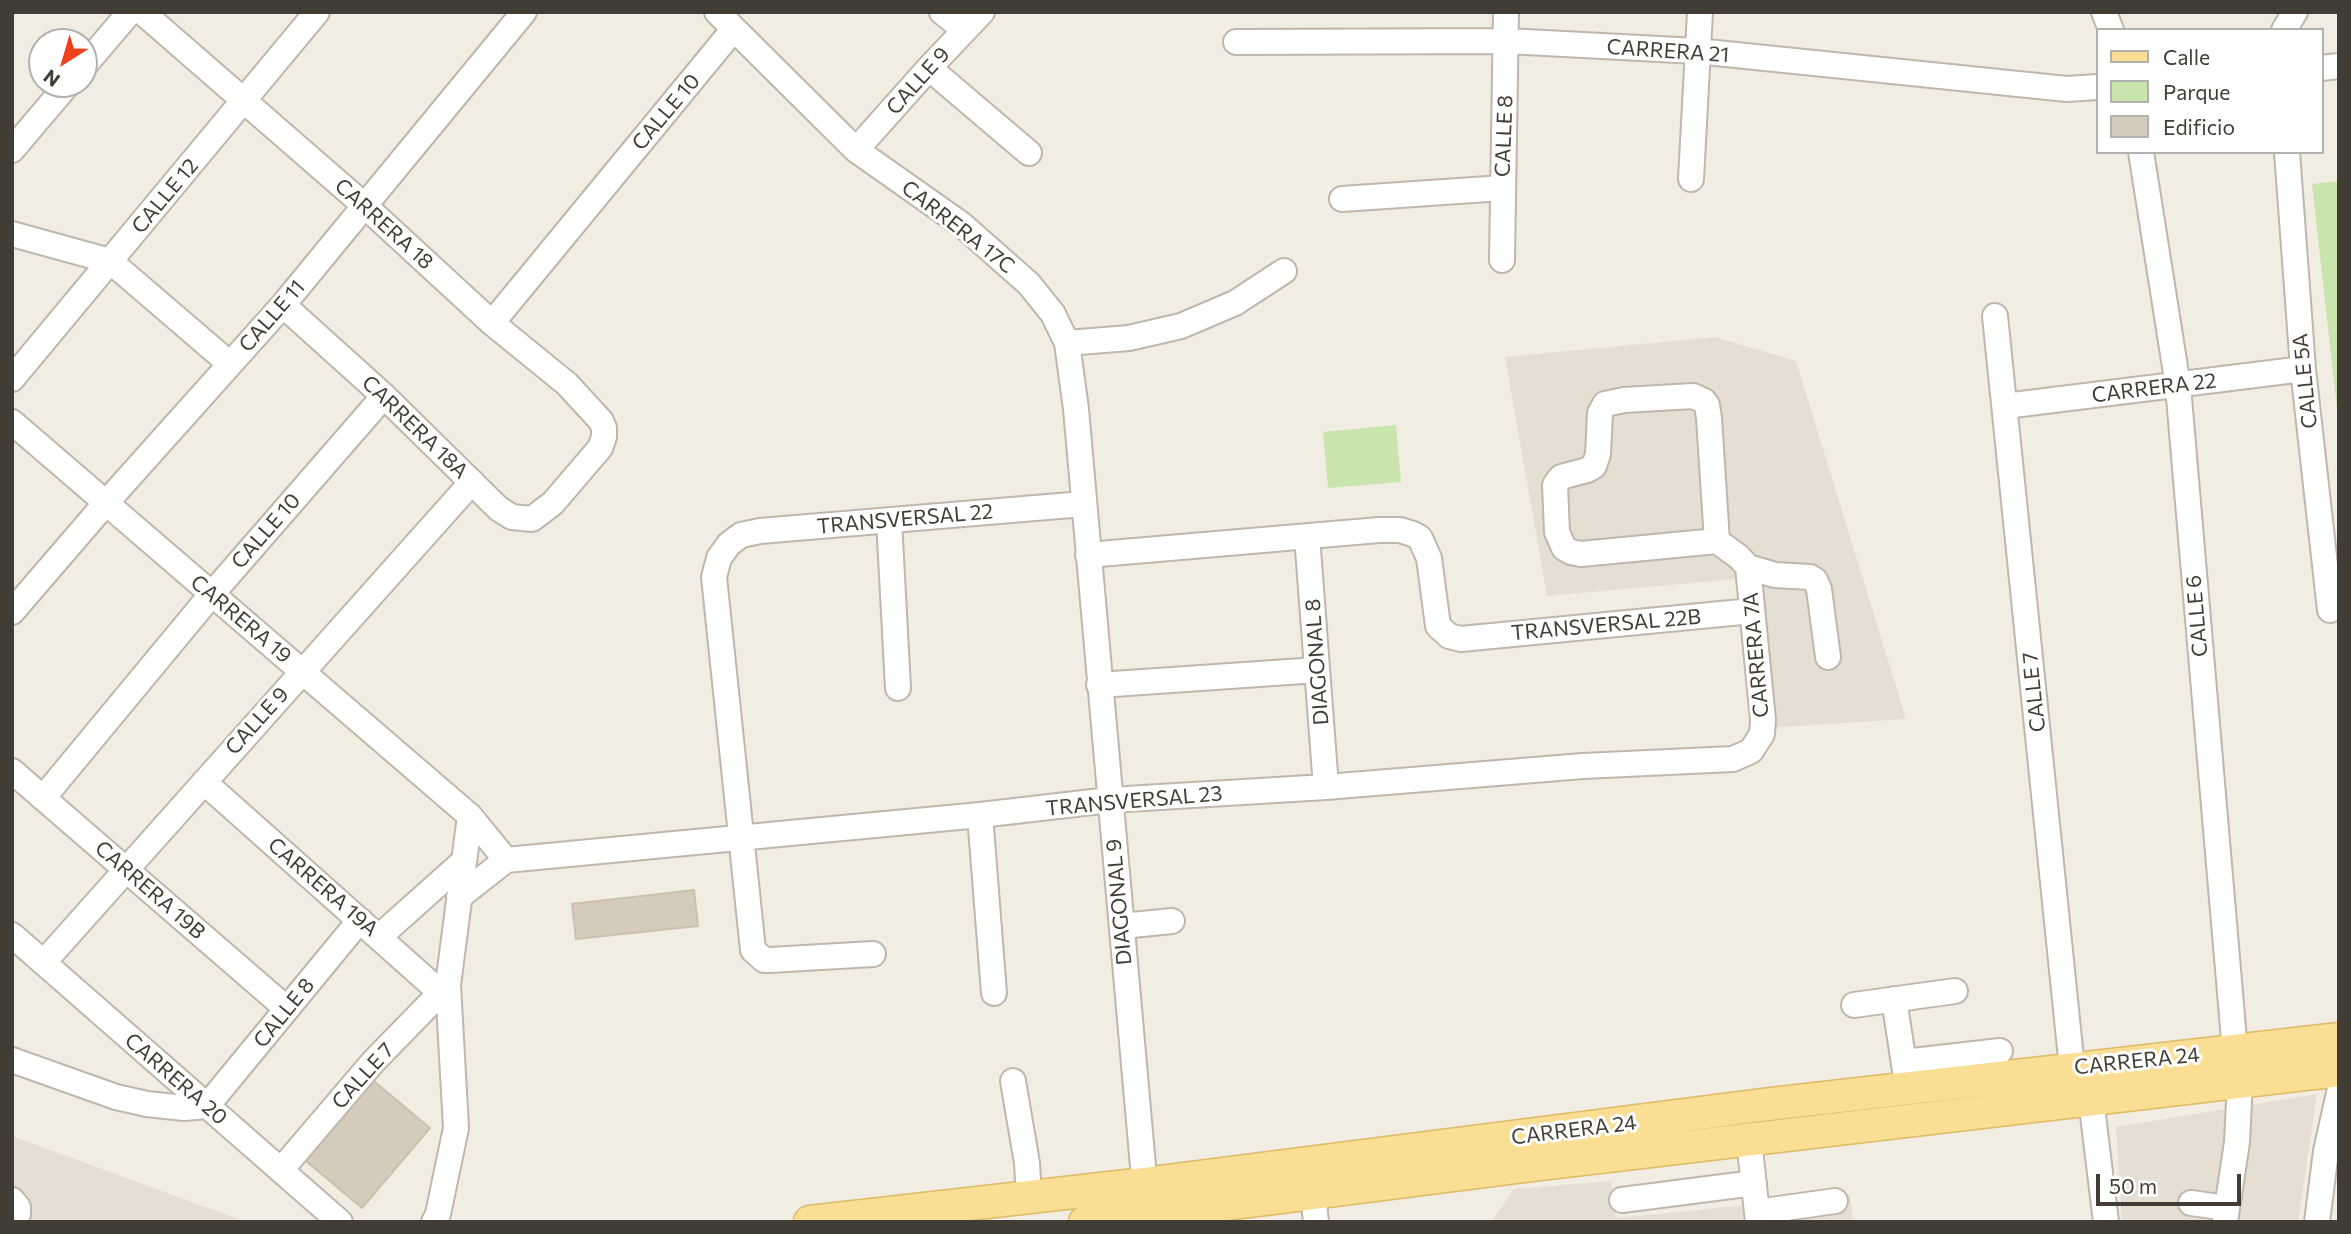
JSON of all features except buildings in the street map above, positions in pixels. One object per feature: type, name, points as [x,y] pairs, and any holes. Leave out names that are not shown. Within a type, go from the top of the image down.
[{"type":"main road","name":"CARRERA 24","points":[[810,1222],[1145,1184],[1905,1075],[2072,1068],[2339,1039]]},
{"type":"main road","name":"CARRERA 24","points":[[1091,1221],[1146,1215],[1314,1208],[1742,1141],[2339,1070]]},
{"type":"street","points":[[98,50],[130,12]]},
{"type":"street","name":"CARRERA 18","points":[[142,12],[365,206],[492,323],[566,384],[595,413],[604,428],[600,448],[553,503]]},
{"type":"street","name":"CALLE 12","points":[[12,379],[317,12]]},
{"type":"street","name":"CALLE 11","points":[[12,612],[283,305],[524,12]]},
{"type":"street","points":[[942,12],[964,30]]},
{"type":"street","name":"CALLE 9","points":[[856,150],[982,12]]},
{"type":"street","name":"CALLE 8","points":[[1502,260],[1506,12]]},
{"type":"street","points":[[1691,178],[1700,12]]},
{"type":"street","points":[[2285,28],[2295,12]]},
{"type":"street","name":"CARRERA 17C","points":[[725,21],[856,150],[961,224],[1029,284],[1053,314],[1067,343],[1076,409],[1083,505]]},
{"type":"street","name":"CALLE 10","points":[[492,323],[725,21]]},
{"type":"street","name":"CARRERA 21","points":[[1236,42],[1507,41],[1697,51],[2067,89],[2096,87]]},
{"type":"street","points":[[929,68],[1029,153]]},
{"type":"street","points":[[12,150],[56,98]]},
{"type":"street","name":"CALLE 6","points":[[2141,154],[2178,386],[2235,1051],[2240,1082],[2237,1142],[2226,1215]]},
{"type":"street","name":"CALLE 5A","points":[[2287,154],[2302,369],[2330,533],[2330,610]]},
{"type":"street","points":[[1342,199],[1502,188]]},
{"type":"street","points":[[12,234],[110,261],[230,364]]},
{"type":"street","points":[[1067,343],[1129,338],[1181,326],[1235,303],[1284,271]]},
{"type":"street","name":"CARRERA 18A","points":[[283,305],[384,396],[499,509],[512,517],[532,519],[553,503]]},
{"type":"street","name":"CALLE 7","points":[[1996,316],[2072,1068]]},
{"type":"street","name":"CARRERA 22","points":[[2005,407],[2302,369]]},
{"type":"street","name":"CALLE 10","points":[[43,798],[211,595],[384,396]]},
{"type":"street","points":[[1717,541],[1709,418],[1704,401],[1693,396],[1625,400],[1605,404],[1600,413],[1598,454],[1594,466],[1561,477],[1555,485],[1556,532],[1564,548],[1581,554],[1717,541],[1748,567],[1776,575],[1810,577],[1815,580],[1819,590],[1828,657]]},
{"type":"street","name":"CARRERA 19","points":[[12,422],[470,816]]},
{"type":"street","name":"CALLE 9","points":[[44,962],[472,482]]},
{"type":"street","name":"TRANSVERSAL 22","points":[[741,838],[714,577],[719,558],[729,544],[741,535],[760,531],[1083,505]]},
{"type":"street","name":"DIAGONAL 9","points":[[1083,505],[1146,1215]]},
{"type":"street","points":[[889,520],[898,688]]},
{"type":"street","name":"TRANSVERSAL 22B","points":[[1307,536],[1400,530],[1420,538],[1429,558],[1438,626],[1449,636],[1461,639],[1752,611]]},
{"type":"street","points":[[1088,555],[1307,536]]},
{"type":"street","name":"DIAGONAL 8","points":[[1307,536],[1326,787]]},
{"type":"street","name":"CARRERA 7A","points":[[1748,567],[1763,720],[1762,734],[1757,743]]},
{"type":"street","points":[[1099,685],[1317,670]]},
{"type":"street","name":"TRANSVERSAL 23","points":[[506,860],[1110,800],[1326,787],[1583,766],[1733,759],[1751,751],[1757,743]]},
{"type":"street","name":"CARRERA 19B","points":[[12,771],[287,1009]]},
{"type":"street","name":"CARRERA 19A","points":[[204,782],[360,919],[445,989]]},
{"type":"street","points":[[980,815],[994,993]]},
{"type":"street","points":[[459,897],[506,860],[470,816]]},
{"type":"street","points":[[435,1222],[456,1128],[445,989],[470,816]]},
{"type":"street","points":[[741,838],[751,944],[758,956],[770,960],[873,954]]},
{"type":"street","points":[[380,936],[464,861]]},
{"type":"street","name":"CALLE 8","points":[[207,1106],[360,919]]},
{"type":"street","points":[[1122,926],[1172,920]]},
{"type":"street","name":"CARRERA 20","points":[[12,935],[340,1222]]},
{"type":"street","name":"CALLE 7","points":[[281,1170],[373,1062],[445,989]]},
{"type":"street","points":[[1854,1005],[1955,992]]},
{"type":"street","points":[[1894,999],[1905,1075],[2000,1051]]},
{"type":"street","points":[[12,1060],[116,1097],[184,1108],[207,1106]]},
{"type":"street","points":[[1013,1081],[1027,1163],[1029,1197]]},
{"type":"street","points":[[2317,1222],[2326,1151],[2339,1093]]},
{"type":"street","points":[[2091,1100],[2106,1222]]},
{"type":"street","points":[[1742,1141],[1753,1218],[1835,1201]]},
{"type":"street","points":[[1622,1200],[1747,1183]]},
{"type":"street","points":[[12,1200],[18,1207],[18,1214],[12,1221]]},
{"type":"street","points":[[2192,1203],[2226,1215]]},
{"type":"shaded area","points":[[1715,337],[1796,361],[1906,719],[1767,728],[1758,577],[1547,596],[1505,357]]},
{"type":"shaded area","points":[[2317,1094],[2298,1222],[2122,1222],[2116,1127]]},
{"type":"shaded area","points":[[12,1136],[246,1222],[12,1222]]},
{"type":"shaded area","points":[[1611,1181],[1616,1218],[1850,1195],[1853,1222],[1491,1222],[1514,1189]]},
{"type":"green space","points":[[2339,181],[2339,427],[2312,184]]},
{"type":"green space","points":[[1396,425],[1401,482],[1328,488],[1323,432]]}]
